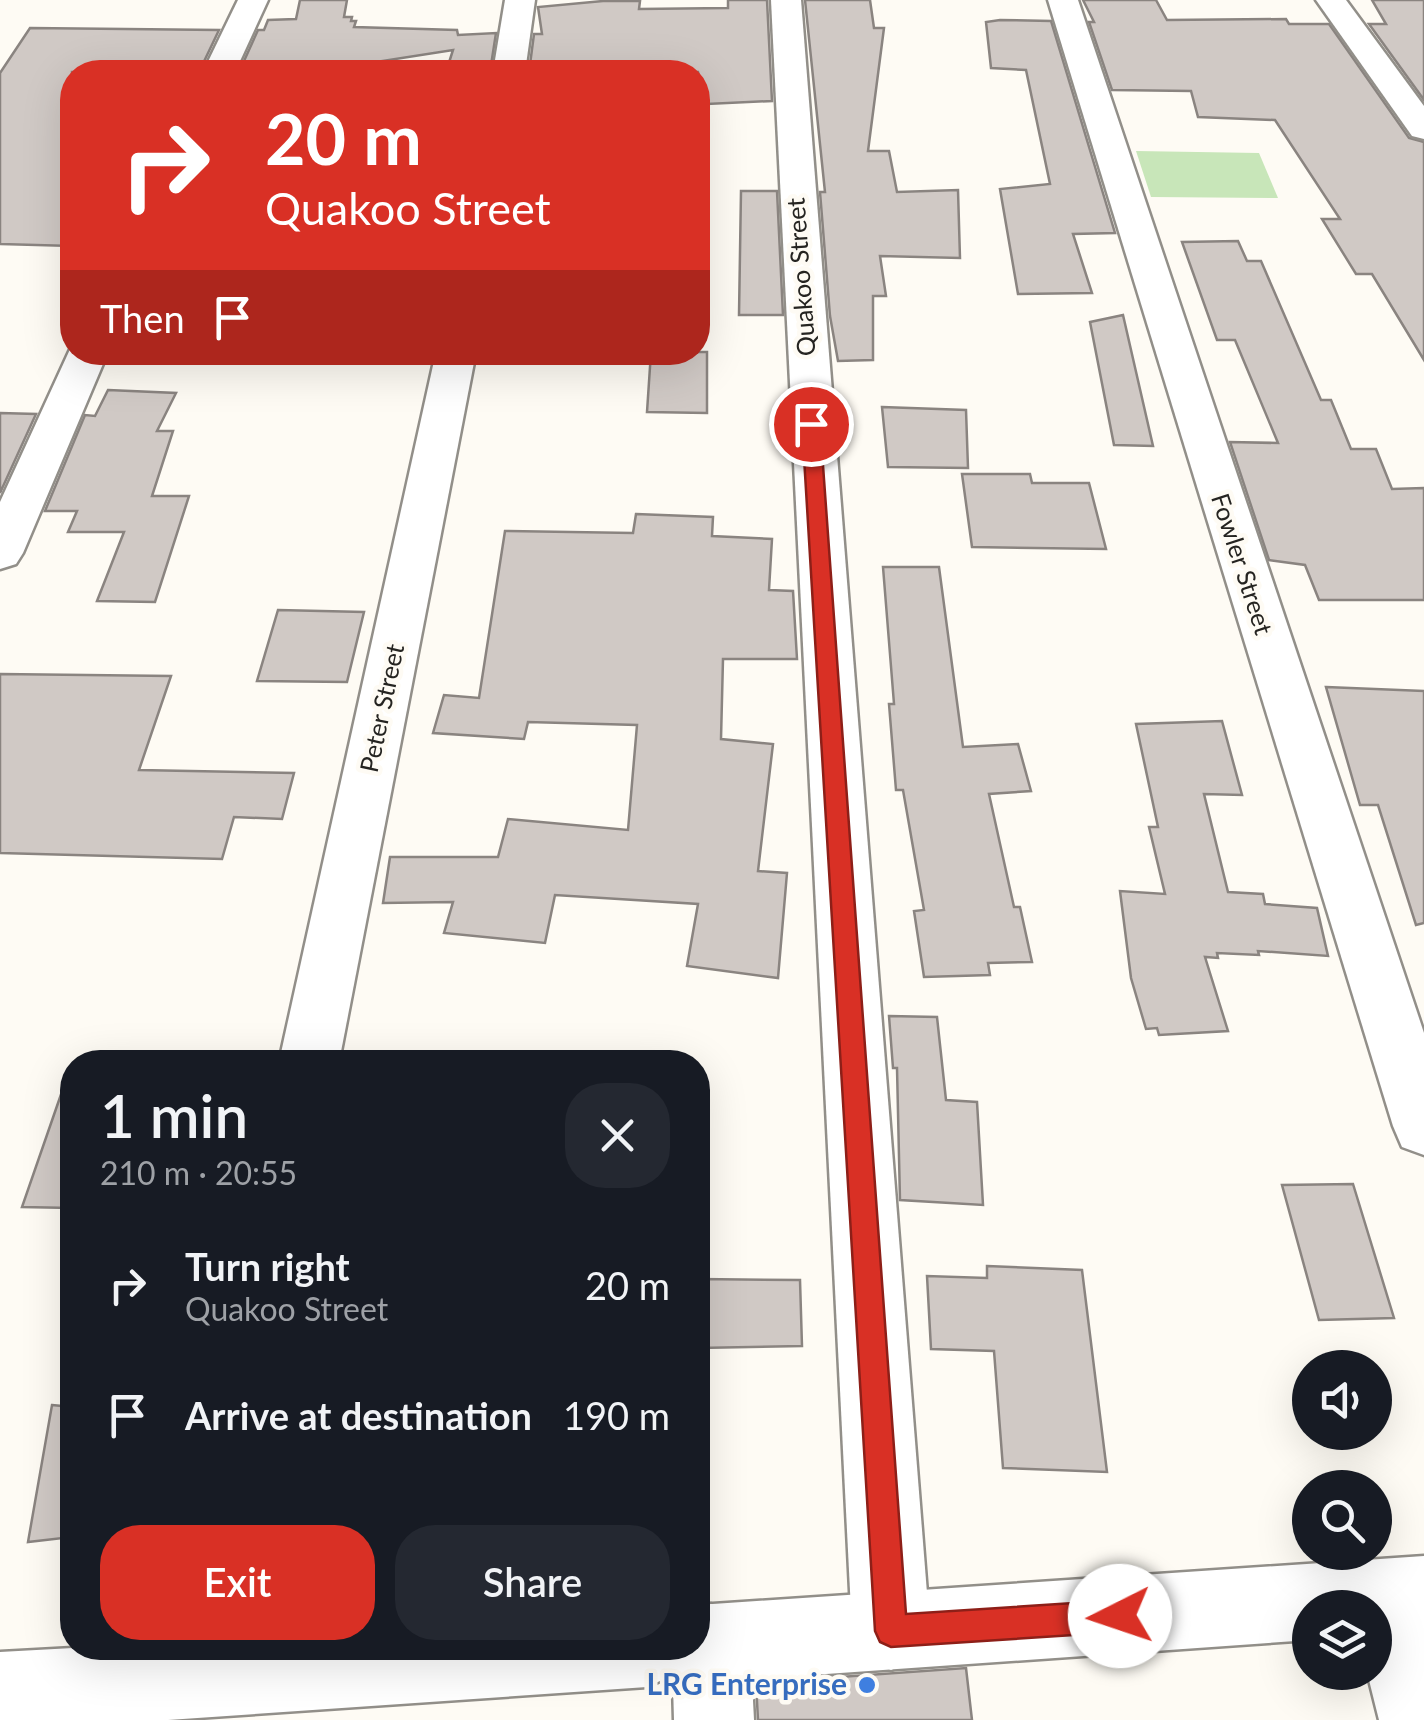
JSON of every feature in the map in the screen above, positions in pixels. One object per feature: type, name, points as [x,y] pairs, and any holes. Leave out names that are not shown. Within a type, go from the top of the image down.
[{"type":"street","points":[[225,60],[253,0]]},
{"type":"street","points":[[512,60],[520,0]]},
{"type":"street","name":"Quakoo Street","points":[[786,0],[891,1631]]},
{"type":"street","name":"Fowler Street","points":[[1064,0],[1115,172],[1424,1126]]},
{"type":"street","points":[[1331,0],[1424,129]]},
{"type":"street","points":[[0,553],[82,365]]},
{"type":"street","name":"Peter Street","points":[[311,1050],[453,365]]},
{"type":"street","points":[[710,1643],[1405,1597],[1418,1720]]},
{"type":"street","points":[[0,1693],[184,1664],[289,1660]]},
{"type":"street","points":[[691,1660],[714,1720]]},
{"type":"green space","points":[[1136,151],[1259,153],[1278,198],[1151,197]]},
{"type":"building","points":[[300,0],[347,0],[344,17],[356,21],[354,27],[457,30],[458,35],[496,33],[492,60],[450,60],[453,50],[389,60],[244,60],[258,30],[264,30],[268,20],[296,19]]},
{"type":"building","points":[[728,0],[767,0],[772,101],[710,104],[710,60],[531,60],[534,34],[542,34],[538,7],[640,1],[639,9],[728,8]]},
{"type":"building","points":[[805,0],[870,0],[874,28],[884,28],[868,151],[889,151],[897,192],[958,190],[960,258],[880,256],[886,296],[873,296],[873,360],[838,361],[830,316],[820,192],[825,192]]},
{"type":"building","points":[[1083,0],[1156,0],[1167,20],[1286,19],[1289,24],[1329,24],[1409,138],[1424,142],[1424,360],[1372,274],[1356,274],[1322,219],[1340,219],[1275,120],[1198,117],[1191,91],[1112,90],[1089,22],[1094,22]]},
{"type":"building","points":[[1372,0],[1424,0],[1424,100],[1369,24],[1386,24]]},
{"type":"building","points":[[1051,21],[1115,233],[1073,234],[1092,293],[1018,294],[1000,189],[1050,184],[1026,70],[991,68],[986,22]]},
{"type":"building","points":[[30,28],[219,30],[205,60],[60,60],[60,246],[0,244],[0,73]]},
{"type":"building","points":[[741,191],[777,191],[783,315],[739,315]]},
{"type":"building","points":[[1238,241],[1247,261],[1261,261],[1321,400],[1331,400],[1351,449],[1376,449],[1392,489],[1424,488],[1424,600],[1319,600],[1305,565],[1269,560],[1230,442],[1278,443],[1235,340],[1217,340],[1182,242]]},
{"type":"building","points":[[1123,315],[1153,446],[1114,445],[1090,322]]},
{"type":"building","points":[[650,365],[707,365],[707,413],[647,412]]},
{"type":"building","points":[[108,390],[176,393],[157,431],[173,431],[152,496],[189,496],[155,602],[97,601],[124,532],[68,532],[77,511],[45,511],[85,415],[95,416]]},
{"type":"building","points":[[882,407],[966,410],[968,468],[888,467]]},
{"type":"building","points":[[0,413],[36,414],[0,493]]},
{"type":"building","points":[[962,474],[1030,474],[1032,483],[1089,483],[1106,549],[972,547]]},
{"type":"building","points":[[636,514],[713,517],[712,536],[772,539],[769,590],[793,591],[797,659],[723,659],[721,739],[773,744],[758,871],[787,873],[778,978],[687,966],[698,904],[555,895],[545,943],[444,933],[453,902],[383,903],[390,857],[498,857],[508,819],[628,830],[637,725],[528,722],[524,739],[433,733],[444,695],[479,698],[505,531],[633,533]]},
{"type":"building","points":[[883,567],[939,567],[963,747],[1018,744],[1031,791],[989,794],[1014,907],[1020,907],[1032,962],[988,963],[990,975],[924,977],[914,911],[924,910],[903,790],[896,790],[889,704],[894,704]]},
{"type":"building","points":[[278,610],[364,612],[347,682],[257,681]]},
{"type":"building","points":[[0,674],[171,676],[139,770],[294,773],[282,819],[234,817],[222,859],[0,853]]},
{"type":"building","points":[[1326,687],[1424,691],[1424,923],[1416,925],[1378,805],[1360,805]]},
{"type":"building","points":[[1222,721],[1242,795],[1204,794],[1228,892],[1263,894],[1265,904],[1317,908],[1328,956],[1258,951],[1259,955],[1217,953],[1218,958],[1205,957],[1228,1031],[1159,1035],[1157,1028],[1146,1029],[1131,978],[1120,891],[1165,894],[1149,827],[1158,827],[1136,724]]},
{"type":"building","points":[[889,1016],[937,1017],[946,1100],[977,1102],[983,1205],[900,1200],[897,1068],[893,1068]]},
{"type":"building","points":[[60,1097],[60,1208],[22,1207]]},
{"type":"building","points":[[1353,1184],[1394,1318],[1319,1320],[1282,1185]]},
{"type":"building","points":[[987,1266],[1082,1270],[1107,1472],[1003,1468],[994,1351],[931,1349],[927,1276],[987,1278]]},
{"type":"building","points":[[710,1279],[800,1280],[802,1346],[710,1348]]},
{"type":"building","points":[[52,1405],[60,1406],[60,1538],[28,1542]]},
{"type":"building","points":[[966,1668],[972,1720],[758,1720],[756,1683]]},
{"type":"place","name":"LRG Enterprise","points":[[867,1685]]},
{"type":"route","points":[[811,424],[891,1631],[1120,1616]]}]
